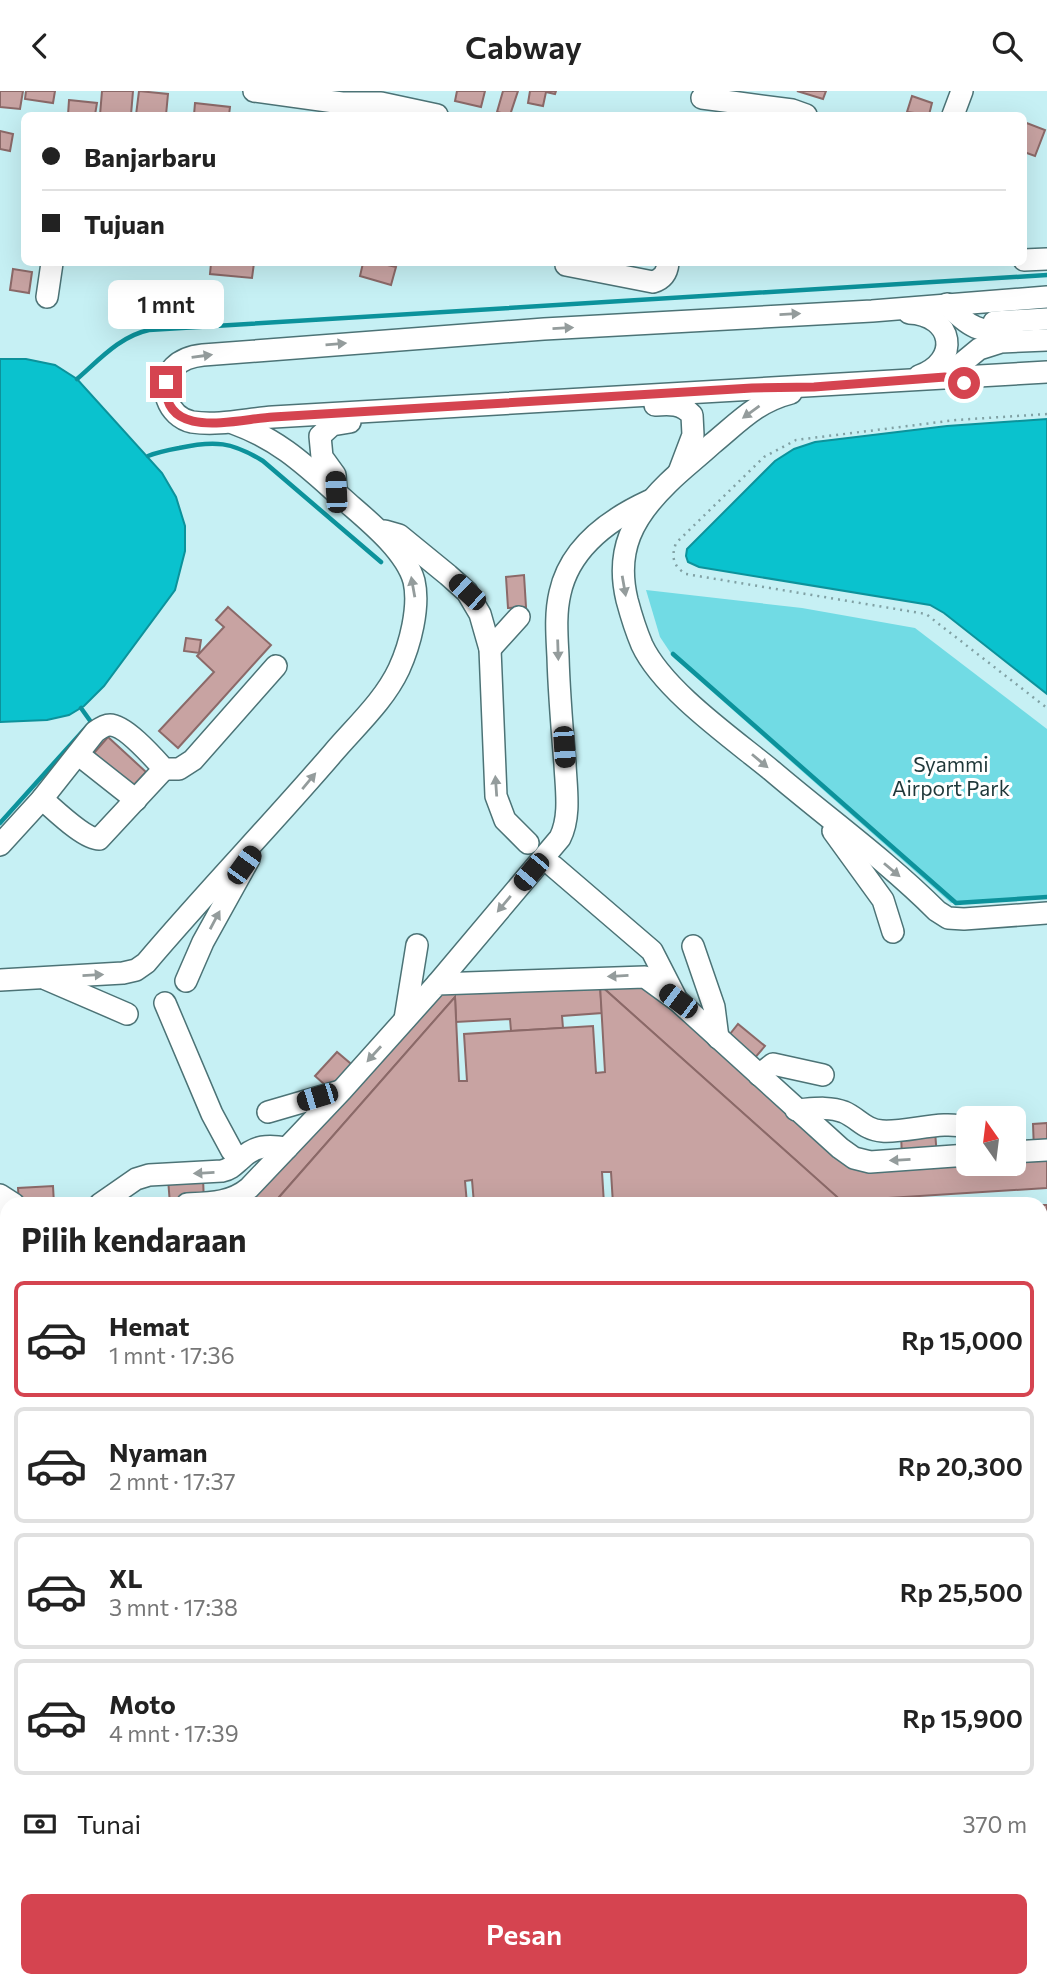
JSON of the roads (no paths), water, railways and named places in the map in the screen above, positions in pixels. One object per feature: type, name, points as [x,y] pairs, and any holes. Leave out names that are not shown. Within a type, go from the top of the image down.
[{"type":"street","points":[[254,91],[342,103],[382,103],[422,112]]},
{"type":"street","points":[[954,112],[962,91]]},
{"type":"street","points":[[702,98],[798,112]]},
{"type":"street","points":[[1027,260],[1047,259]]},
{"type":"street","points":[[47,297],[52,266]]},
{"type":"street","points":[[571,266],[653,282],[660,280],[667,266]]},
{"type":"street","points":[[1047,297],[872,311],[347,342],[191,357],[172,369],[166,382],[165,394],[172,410],[179,416],[191,421],[233,423],[263,417],[1047,372]]},
{"type":"street","points":[[947,304],[976,310],[1047,307]]},
{"type":"street","points":[[947,304],[987,322],[1047,319]]},
{"type":"street","points":[[947,304],[971,326],[986,332],[1047,329]]},
{"type":"street","points":[[872,311],[917,313],[930,317],[945,333],[946,352],[942,361],[932,371],[904,380]]},
{"type":"street","points":[[945,377],[979,349],[1001,342],[1047,340]]},
{"type":"street","points":[[945,377],[983,358],[1002,353],[1047,350]]},
{"type":"street","points":[[945,377],[995,366],[1047,361]]},
{"type":"street","points":[[945,377],[964,383],[986,385],[1047,382]]},
{"type":"street","points":[[814,387],[776,397],[751,409],[649,501],[626,543],[622,566],[629,608],[642,646],[666,679],[697,709],[937,911],[948,918],[1047,913]]},
{"type":"street","points":[[336,492],[335,475],[322,457],[319,447],[320,436],[331,425],[514,412],[678,405],[684,407],[692,415],[694,424],[693,435],[678,473]]},
{"type":"street","points":[[0,981],[123,973],[136,970],[146,963],[226,870],[280,815],[385,693],[399,669],[412,624],[415,600],[413,579],[393,547],[377,529],[288,450],[266,436],[233,423]]},
{"type":"street","points":[[237,1197],[287,1148],[405,1020],[560,838],[565,828],[565,774],[556,620],[560,592],[578,554],[591,538],[625,512],[649,501]]},
{"type":"street","points":[[377,529],[399,535],[467,592],[480,614],[490,649],[496,796],[505,820],[528,843]]},
{"type":"street","points":[[490,649],[519,617]]},
{"type":"street","points":[[0,845],[79,755],[95,732],[111,725],[121,728],[164,769],[179,769],[193,760],[276,666]]},
{"type":"street","points":[[79,755],[136,800]]},
{"type":"street","points":[[42,799],[93,839],[99,839],[164,769]]},
{"type":"street","points":[[820,811],[883,900],[893,932]]},
{"type":"street","points":[[186,981],[203,942],[244,865],[280,815]]},
{"type":"street","points":[[553,866],[652,951],[678,1001]]},
{"type":"street","points":[[405,1020],[417,945]]},
{"type":"street","points":[[693,946],[714,1007],[718,1038]]},
{"type":"street","points":[[41,977],[127,1014]]},
{"type":"street","points":[[437,984],[645,977],[678,1001],[854,1158],[870,1162],[956,1156]]},
{"type":"street","points":[[165,1003],[212,1114],[232,1151]]},
{"type":"street","points":[[759,1075],[773,1064],[823,1075]]},
{"type":"street","points":[[268,1112],[342,1090]]},
{"type":"street","points":[[796,1109],[833,1109],[847,1113],[863,1126],[883,1131],[956,1127]]},
{"type":"street","points":[[110,1197],[136,1179],[149,1175],[222,1171],[231,1169],[248,1152],[267,1145],[287,1148]]},
{"type":"street","points":[[1026,1151],[1047,1150]]},
{"type":"waterway","points":[[77,379],[119,343],[149,330],[1047,275]]},
{"type":"waterway","points":[[148,456],[203,444],[223,444],[242,450],[263,461],[381,562]]},
{"type":"waterway","points":[[673,654],[956,903],[1047,897]]},
{"type":"waterway","points":[[0,823],[91,722],[81,708]]},
{"type":"park label","name":"Syammi Airport Park","points":[[951,775]]}]
